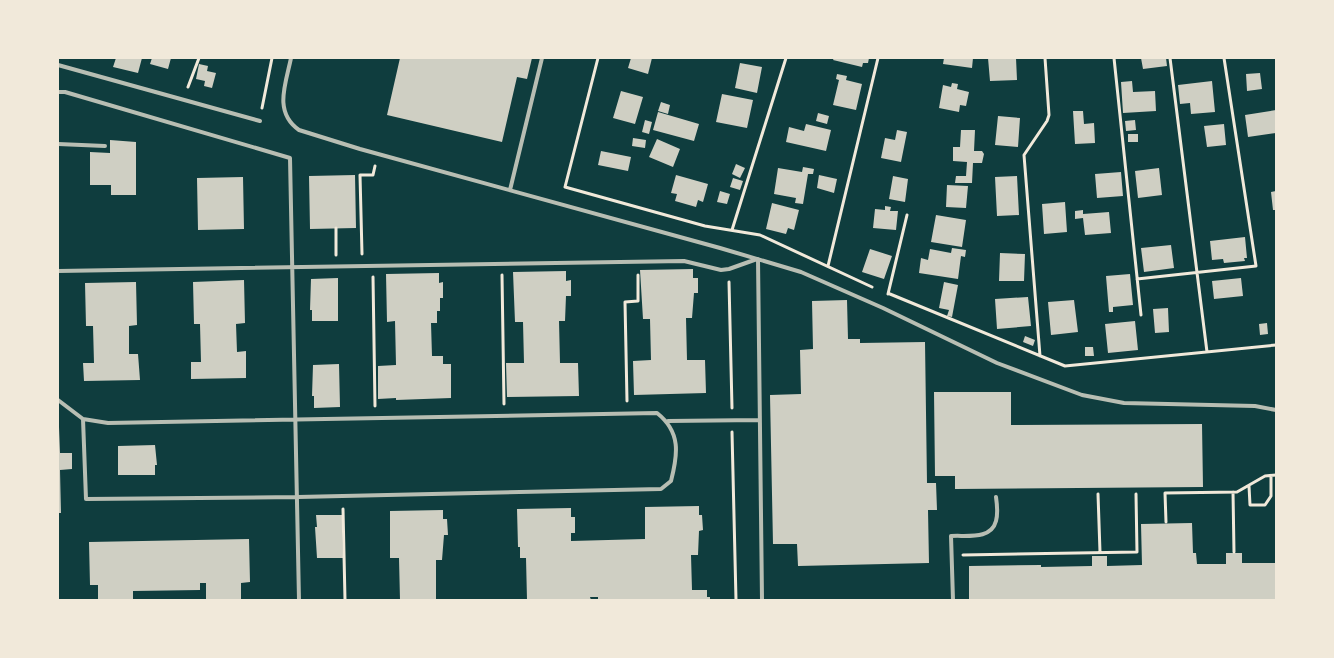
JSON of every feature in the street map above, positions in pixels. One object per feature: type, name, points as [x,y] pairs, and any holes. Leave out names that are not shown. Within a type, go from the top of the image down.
[{"type":"lane","points":[[291,58],[283,104],[290,124],[299,130],[360,149],[801,272],[997,363],[1082,395],[1124,403],[1255,406],[1276,410]]},
{"type":"lane","points":[[510,190],[542,58]]},
{"type":"lane","points":[[58,65],[260,121]]},
{"type":"lane","points":[[58,92],[65,92],[290,158],[299,600]]},
{"type":"lane","points":[[58,144],[105,146]]},
{"type":"lane","points":[[58,271],[684,261],[721,270],[758,259]]},
{"type":"lane","points":[[758,259],[762,600]]},
{"type":"lane","points":[[58,400],[83,419],[108,423],[657,413],[668,421],[674,434],[676,452],[671,482],[661,489],[298,497],[86,499],[83,419]]},
{"type":"lane","points":[[668,421],[760,420]]},
{"type":"lane","points":[[953,600],[951,536],[983,535],[992,530],[997,520],[996,497]]},
{"type":"path","points":[[184,100],[199,58]]},
{"type":"path","points":[[260,121],[272,58]]},
{"type":"path","points":[[598,58],[565,187],[705,226],[760,235],[888,294],[1065,366],[1276,345]]},
{"type":"path","points":[[732,230],[786,58]]},
{"type":"path","points":[[828,266],[878,58]]},
{"type":"path","points":[[1040,356],[1024,155],[1049,115],[1045,58]]},
{"type":"path","points":[[1114,58],[1142,314]]},
{"type":"path","points":[[1170,58],[1207,352]]},
{"type":"path","points":[[1138,279],[1198,274],[1256,266],[1224,58]]},
{"type":"path","points":[[360,175],[362,267]]},
{"type":"path","points":[[888,294],[907,215]]},
{"type":"path","points":[[336,228],[336,267]]},
{"type":"path","points":[[627,414],[625,302],[638,301],[638,262]]},
{"type":"path","points":[[502,264],[504,416]]},
{"type":"path","points":[[372,267],[376,418]]},
{"type":"path","points":[[1166,522],[1165,493],[1237,492],[1265,476],[1276,475]]},
{"type":"path","points":[[1249,486],[1250,506],[1265,505],[1271,496],[1271,476]]},
{"type":"path","points":[[1233,492],[1234,552]]},
{"type":"path","points":[[1098,494],[1100,552]]},
{"type":"path","points":[[952,555],[1136,552],[1136,494]]},
{"type":"path","points":[[343,496],[345,600]]},
{"type":"building","points":[[116,58],[142,58],[138,73],[113,67]]},
{"type":"building","points":[[152,58],[171,58],[168,69],[150,64]]},
{"type":"building","points":[[400,58],[532,58],[527,79],[517,77],[502,142],[387,115]]},
{"type":"building","points":[[631,58],[652,58],[648,74],[628,68]]},
{"type":"building","points":[[834,58],[869,58],[868,63],[863,63],[862,67],[833,60]]},
{"type":"building","points":[[944,58],[973,58],[972,68],[943,64]]},
{"type":"building","points":[[988,58],[1016,58],[1017,80],[990,81]]},
{"type":"building","points":[[1141,58],[1166,58],[1167,66],[1143,69]]},
{"type":"building","points":[[740,63],[762,67],[757,93],[735,88]]},
{"type":"building","points":[[199,64],[208,66],[207,71],[216,73],[212,88],[204,86],[205,81],[196,79]]},
{"type":"building","points":[[1260,73],[1262,89],[1247,91],[1246,74]]},
{"type":"building","points":[[837,74],[847,76],[846,80],[862,84],[856,110],[833,105],[839,80],[836,79]]},
{"type":"building","points":[[1132,81],[1133,92],[1155,91],[1156,111],[1123,113],[1121,82]]},
{"type":"building","points":[[1212,81],[1215,112],[1191,114],[1190,103],[1180,104],[1178,85]]},
{"type":"building","points":[[952,83],[958,84],[957,89],[969,92],[966,106],[960,105],[959,112],[939,108],[943,85],[951,87]]},
{"type":"building","points":[[621,91],[643,97],[635,124],[613,118]]},
{"type":"building","points":[[722,94],[753,100],[747,128],[716,122]]},
{"type":"building","points":[[661,102],[670,105],[668,114],[658,111]]},
{"type":"building","points":[[1276,110],[1276,133],[1248,137],[1245,115]]},
{"type":"building","points":[[1073,111],[1083,111],[1084,124],[1094,123],[1095,143],[1075,144]]},
{"type":"building","points":[[658,112],[699,124],[694,141],[653,130]]},
{"type":"building","points":[[818,113],[829,116],[827,124],[816,121]]},
{"type":"building","points":[[998,116],[1020,118],[1018,147],[995,145]]},
{"type":"building","points":[[645,120],[652,122],[649,134],[642,132]]},
{"type":"building","points":[[1135,120],[1136,130],[1126,131],[1125,121]]},
{"type":"building","points":[[806,124],[831,130],[826,151],[786,142],[789,127],[804,131]]},
{"type":"building","points":[[1224,124],[1226,145],[1207,147],[1204,126]]},
{"type":"building","points":[[897,130],[907,132],[901,162],[881,158],[885,138],[895,140]]},
{"type":"building","points":[[961,130],[975,130],[974,151],[982,151],[984,154],[982,163],[973,163],[972,183],[955,183],[956,176],[966,176],[967,162],[953,161],[953,147],[960,147]]},
{"type":"building","points":[[1128,134],[1138,134],[1138,142],[1128,142]]},
{"type":"building","points":[[633,138],[646,140],[645,148],[632,146]]},
{"type":"building","points":[[657,139],[680,149],[673,167],[649,157]]},
{"type":"building","points":[[110,140],[136,142],[136,195],[111,195],[111,185],[90,185],[90,152],[110,153]]},
{"type":"building","points":[[601,151],[631,157],[628,171],[598,165]]},
{"type":"building","points":[[736,164],[745,168],[740,178],[732,174]]},
{"type":"building","points":[[803,167],[814,169],[813,174],[808,174],[803,204],[795,203],[796,198],[774,194],[778,168],[802,172]]},
{"type":"building","points":[[1159,168],[1162,195],[1138,198],[1135,171]]},
{"type":"building","points":[[1121,172],[1123,196],[1097,198],[1095,174]]},
{"type":"building","points":[[355,175],[356,228],[310,229],[309,176]]},
{"type":"building","points":[[676,175],[708,184],[703,202],[698,200],[696,207],[675,201],[677,194],[671,193]]},
{"type":"building","points":[[819,175],[837,179],[834,193],[817,188]]},
{"type":"building","points":[[893,176],[908,179],[905,202],[889,199]]},
{"type":"building","points":[[1017,176],[1019,215],[997,216],[995,177]]},
{"type":"building","points":[[243,177],[244,229],[198,230],[197,178]]},
{"type":"building","points":[[733,178],[743,181],[740,190],[730,187]]},
{"type":"building","points":[[947,185],[968,186],[966,208],[946,207]]},
{"type":"building","points":[[720,191],[730,194],[727,204],[717,202]]},
{"type":"building","points":[[1276,191],[1276,210],[1273,210],[1271,192]]},
{"type":"building","points":[[1065,202],[1067,232],[1044,234],[1042,204]]},
{"type":"building","points":[[772,203],[799,210],[794,230],[788,228],[786,234],[766,229]]},
{"type":"building","points":[[885,206],[891,207],[890,211],[898,211],[896,230],[873,228],[875,209],[885,210]]},
{"type":"building","points":[[1083,210],[1083,214],[1109,212],[1111,233],[1085,235],[1083,218],[1075,219],[1075,211]]},
{"type":"building","points":[[936,215],[966,220],[962,247],[931,242]]},
{"type":"building","points":[[1245,237],[1247,258],[1244,258],[1245,261],[1224,263],[1223,259],[1212,260],[1210,241]]},
{"type":"building","points":[[1171,245],[1174,268],[1144,272],[1141,248]]},
{"type":"building","points":[[952,248],[966,250],[965,257],[961,256],[958,279],[919,273],[921,258],[928,260],[930,249],[951,253]]},
{"type":"building","points":[[870,249],[892,256],[884,279],[862,272]]},
{"type":"building","points":[[1000,253],[1025,254],[1024,281],[999,281]]},
{"type":"building","points":[[693,269],[693,278],[698,278],[698,293],[694,293],[692,318],[686,318],[687,360],[705,360],[706,393],[634,395],[633,361],[651,360],[650,319],[643,319],[640,270]]},
{"type":"building","points":[[566,271],[566,281],[571,280],[571,296],[566,296],[565,321],[559,321],[560,363],[578,363],[579,396],[507,397],[506,363],[524,363],[523,322],[515,322],[513,272]]},
{"type":"building","points":[[439,273],[439,283],[443,282],[443,298],[440,298],[440,311],[437,311],[437,323],[431,323],[432,356],[443,356],[443,364],[451,364],[451,398],[378,399],[378,366],[396,365],[395,321],[387,322],[386,274]]},
{"type":"building","points":[[1130,274],[1133,305],[1113,307],[1113,312],[1109,312],[1106,276]]},
{"type":"building","points":[[338,278],[338,321],[312,321],[312,310],[310,310],[311,279]]},
{"type":"building","points":[[1241,278],[1243,296],[1214,299],[1212,281]]},
{"type":"building","points":[[244,280],[245,323],[236,324],[237,352],[246,351],[246,378],[191,379],[191,362],[201,362],[200,324],[194,324],[193,282]]},
{"type":"building","points":[[136,282],[137,325],[129,326],[129,354],[138,354],[140,380],[84,381],[83,363],[94,363],[93,326],[86,326],[85,283]]},
{"type":"building","points":[[944,282],[958,285],[952,317],[947,316],[949,310],[939,308]]},
{"type":"building","points":[[1028,297],[1031,326],[997,329],[995,299]]},
{"type":"building","points":[[847,300],[848,339],[860,339],[860,343],[925,342],[927,483],[936,483],[937,510],[928,510],[929,563],[798,566],[797,544],[773,544],[770,395],[801,394],[800,350],[813,349],[812,301]]},
{"type":"building","points":[[1074,300],[1078,332],[1051,335],[1048,302]]},
{"type":"building","points":[[1168,308],[1169,332],[1155,333],[1153,309]]},
{"type":"building","points":[[1135,321],[1138,350],[1108,353],[1105,324]]},
{"type":"building","points":[[1267,323],[1268,334],[1260,335],[1259,324]]},
{"type":"building","points":[[1025,336],[1035,340],[1033,346],[1023,342]]},
{"type":"building","points":[[1085,347],[1093,347],[1094,356],[1085,356]]},
{"type":"building","points":[[339,364],[340,407],[314,408],[314,396],[312,396],[313,365]]},
{"type":"building","points":[[934,392],[1011,392],[1011,425],[1202,424],[1203,487],[955,489],[955,476],[935,476]]},
{"type":"building","points":[[58,427],[60,453],[72,453],[72,469],[60,470],[61,513],[58,513]]},
{"type":"building","points":[[155,445],[157,465],[155,465],[155,475],[118,475],[118,446]]},
{"type":"building","points":[[699,506],[703,530],[699,531],[698,555],[691,555],[692,590],[707,590],[707,597],[710,597],[710,600],[598,600],[598,597],[590,597],[591,600],[527,600],[526,558],[520,558],[517,509],[571,508],[571,517],[575,517],[575,533],[571,533],[571,541],[645,539],[645,507]]},
{"type":"building","points":[[443,510],[443,519],[447,519],[448,535],[444,535],[442,560],[436,560],[436,600],[400,600],[399,558],[390,558],[390,511]]},
{"type":"building","points":[[316,515],[342,515],[343,558],[317,558]]},
{"type":"building","points":[[1192,523],[1193,553],[1196,553],[1197,564],[1226,564],[1226,553],[1242,553],[1242,563],[1276,563],[1276,600],[969,600],[969,566],[1092,566],[1092,556],[1107,556],[1107,566],[1142,565],[1141,524]]},
{"type":"building","points":[[249,539],[250,582],[241,583],[241,600],[206,600],[206,583],[200,583],[200,590],[133,591],[133,600],[98,600],[98,585],[90,585],[89,542]]}]
